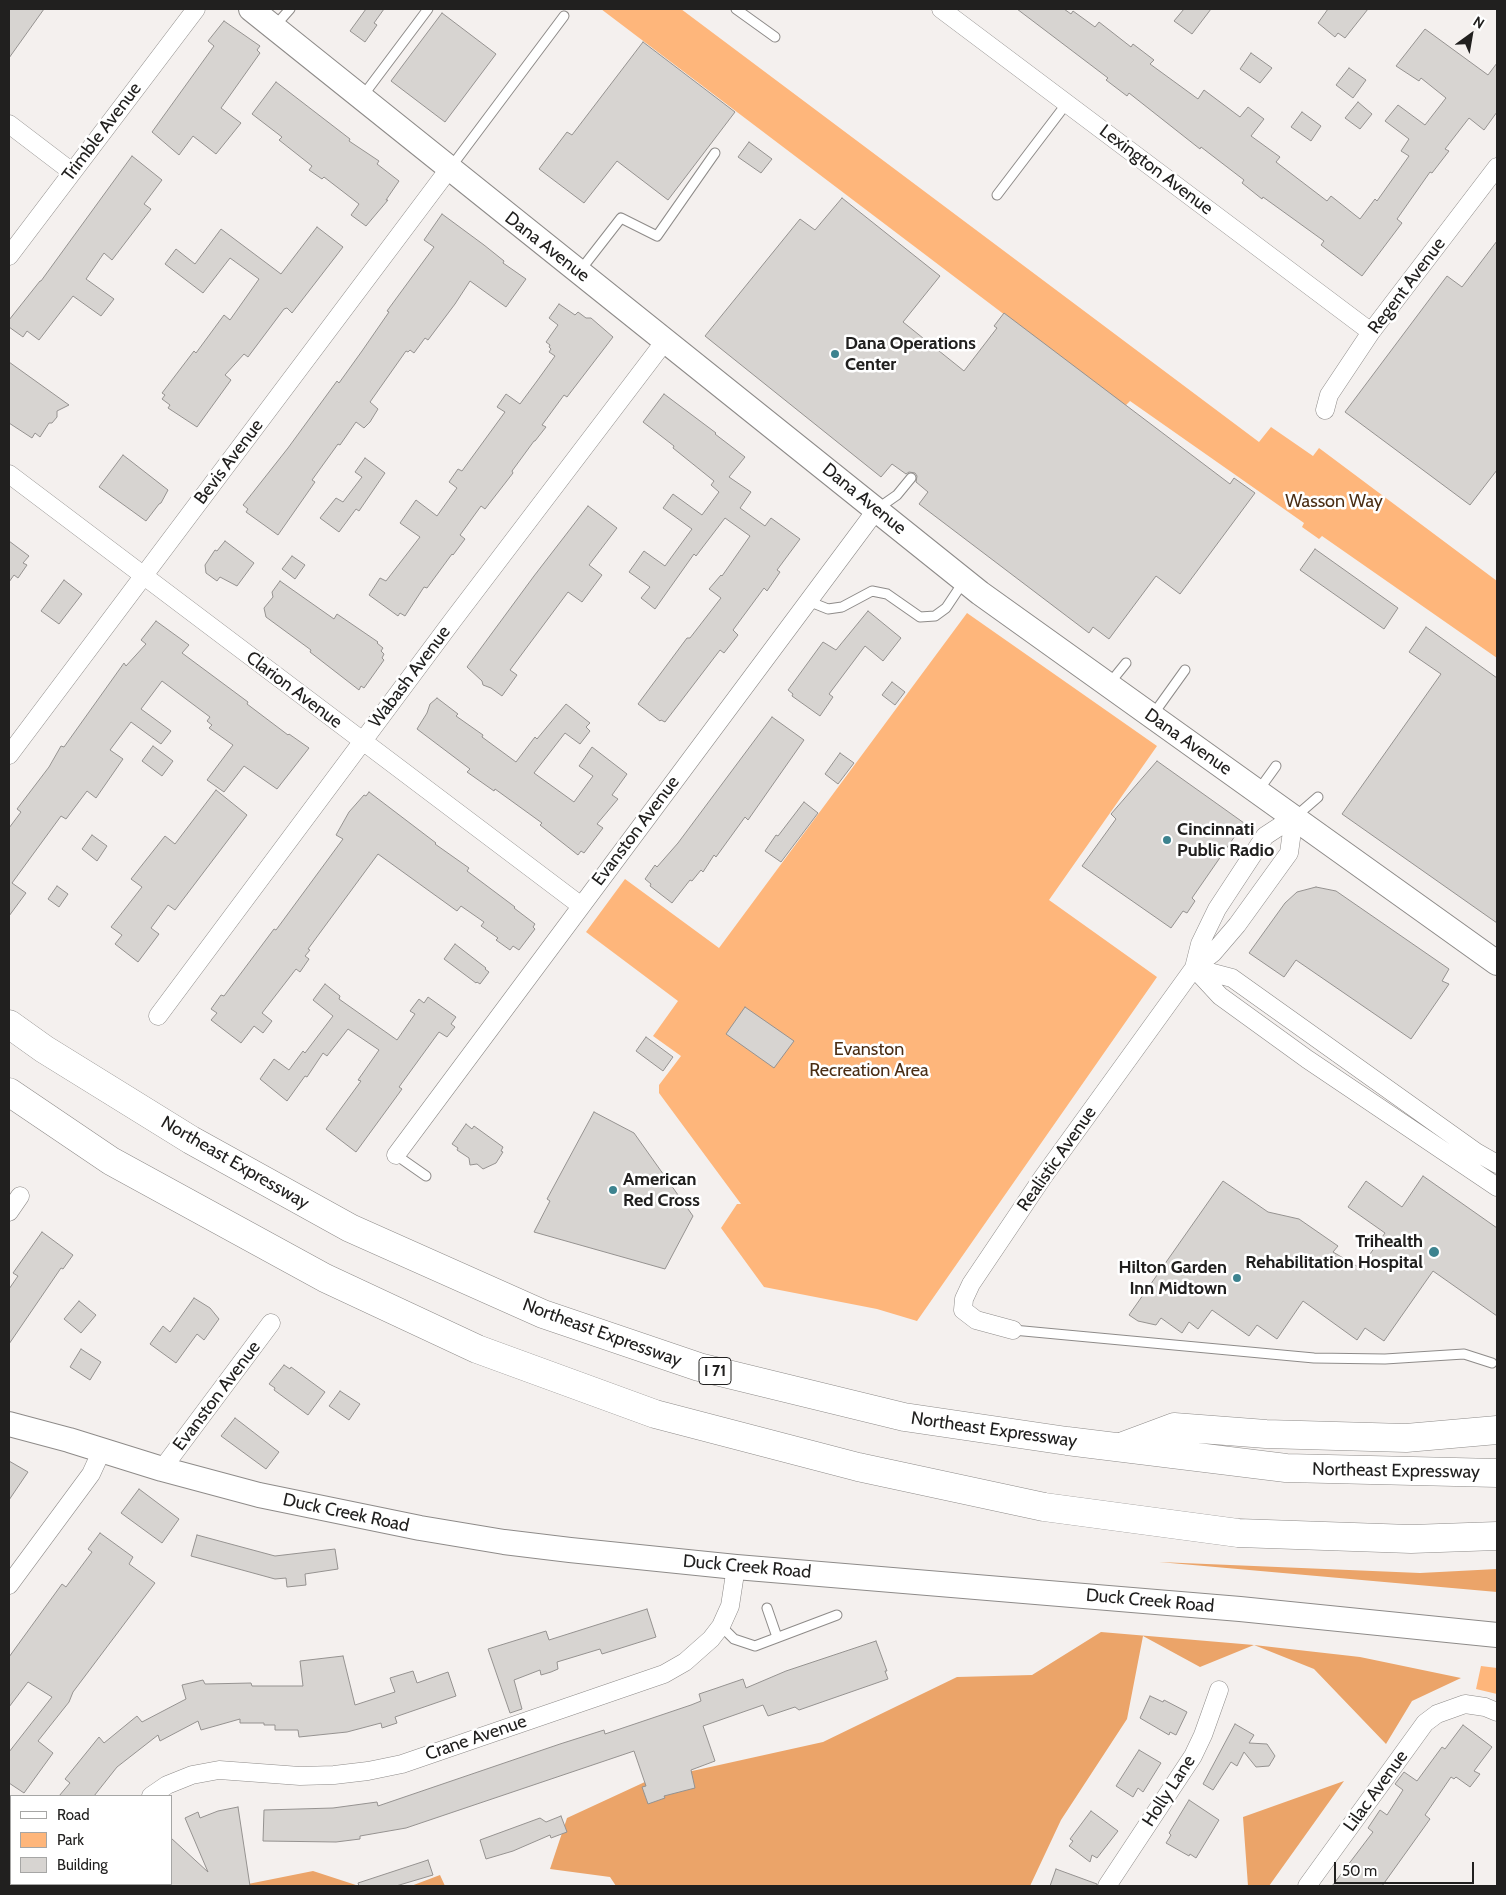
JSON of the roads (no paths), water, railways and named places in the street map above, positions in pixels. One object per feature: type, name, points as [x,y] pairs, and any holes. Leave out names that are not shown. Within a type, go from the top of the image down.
[{"type":"highway","name":"Northeast Expressway","points":[[9,1024],[44,1049],[190,1140],[350,1228],[543,1314],[699,1367],[904,1417],[1119,1448],[1286,1468],[1497,1473]]},
{"type":"highway","points":[[9,1092],[111,1162],[325,1278],[477,1349],[655,1414],[858,1467],[1044,1507],[1238,1533],[1411,1539],[1497,1536]]},
{"type":"highway","points":[[1119,1448],[1174,1428],[1266,1434],[1406,1438],[1497,1430]]},
{"type":"street","name":"Trimble Avenue","points":[[9,256],[196,9]]},
{"type":"street","name":"Dana Avenue","points":[[251,9],[877,509],[964,581],[1497,963]]},
{"type":"street","name":"Lexington Avenue","points":[[941,9],[1372,332]]},
{"type":"street","points":[[9,124],[72,172]]},
{"type":"street","name":"Regent Avenue","points":[[1324,410],[1329,395],[1372,332],[1497,167]]},
{"type":"street","name":"Bevis Avenue","points":[[9,755],[449,169]]},
{"type":"street","name":"Wabash Avenue","points":[[158,1016],[665,341]]},
{"type":"street","name":"Clarion Avenue","points":[[9,474],[580,905]]},
{"type":"street","name":"Evanston Avenue","points":[[396,1155],[580,905],[877,509]]},
{"type":"street","name":"Realistic Avenue","points":[[1194,968],[1200,944],[1217,909],[1265,836],[1294,817]]},
{"type":"street","name":"Realistic Avenue","points":[[1013,1330],[976,1320],[963,1310],[964,1299],[971,1284],[1049,1169],[1194,968],[1213,953],[1237,925],[1289,853],[1294,817]]},
{"type":"street","points":[[1194,968],[1232,978],[1476,1152],[1497,1164]]},
{"type":"street","points":[[1194,968],[1220,996],[1306,1059],[1497,1187]]},
{"type":"street","points":[[9,1212],[20,1196]]},
{"type":"street","name":"Evanston Avenue","points":[[162,1469],[271,1323]]},
{"type":"street","name":"Duck Creek Road","points":[[9,1424],[162,1469],[259,1494],[420,1528],[570,1550],[1240,1609],[1497,1635]]},
{"type":"street","points":[[9,1585],[91,1474],[102,1450]]},
{"type":"street","name":"Crane Avenue","points":[[153,1795],[168,1785],[192,1775],[219,1770],[300,1776],[334,1775],[402,1764],[664,1674],[684,1662],[711,1639],[721,1626],[730,1606],[736,1566]]},
{"type":"street","name":"Holly Lane","points":[[1107,1886],[1193,1756],[1203,1735],[1219,1690]]},
{"type":"street","name":"Lilac Avenue","points":[[1307,1886],[1425,1723],[1437,1714],[1465,1704],[1497,1712]]},
{"type":"lane","points":[[274,28],[290,9]]},
{"type":"lane","points":[[361,98],[428,9]]},
{"type":"lane","points":[[736,9],[775,38]]},
{"type":"lane","points":[[449,169],[564,16]]},
{"type":"lane","points":[[997,195],[1067,103]]},
{"type":"lane","points":[[579,272],[621,218],[657,236],[715,153]]},
{"type":"lane","points":[[877,509],[897,495],[911,478]]},
{"type":"lane","points":[[808,602],[828,609],[842,607],[872,591],[887,594],[920,617],[935,616],[946,608],[964,581]]},
{"type":"lane","points":[[1108,686],[1126,663]]},
{"type":"lane","points":[[1151,716],[1185,670]]},
{"type":"lane","points":[[1258,792],[1276,766]]},
{"type":"lane","points":[[1294,817],[1318,798]]},
{"type":"lane","points":[[396,1155],[426,1176]]},
{"type":"lane","points":[[1013,1330],[1314,1358],[1385,1359],[1464,1354],[1492,1364]]},
{"type":"lane","points":[[767,1608],[777,1637]]},
{"type":"lane","points":[[721,1626],[734,1639],[755,1646],[838,1616]]},
{"type":"place","name":"Dana Operations Center","points":[[835,354]]},
{"type":"place","name":"Cincinnati Public Radio","points":[[1167,840]]},
{"type":"place","name":"American Red Cross","points":[[613,1190]]},
{"type":"place","name":"Trihealth Rehabilitation Hospital","points":[[1434,1252]]},
{"type":"place","name":"Hilton Garden Inn Midtown","points":[[1237,1278]]},
{"type":"park label","name":"Wasson Way","points":[[1334,502]]},
{"type":"park label","name":"Evanston Recreation Area","points":[[869,1060]]}]
